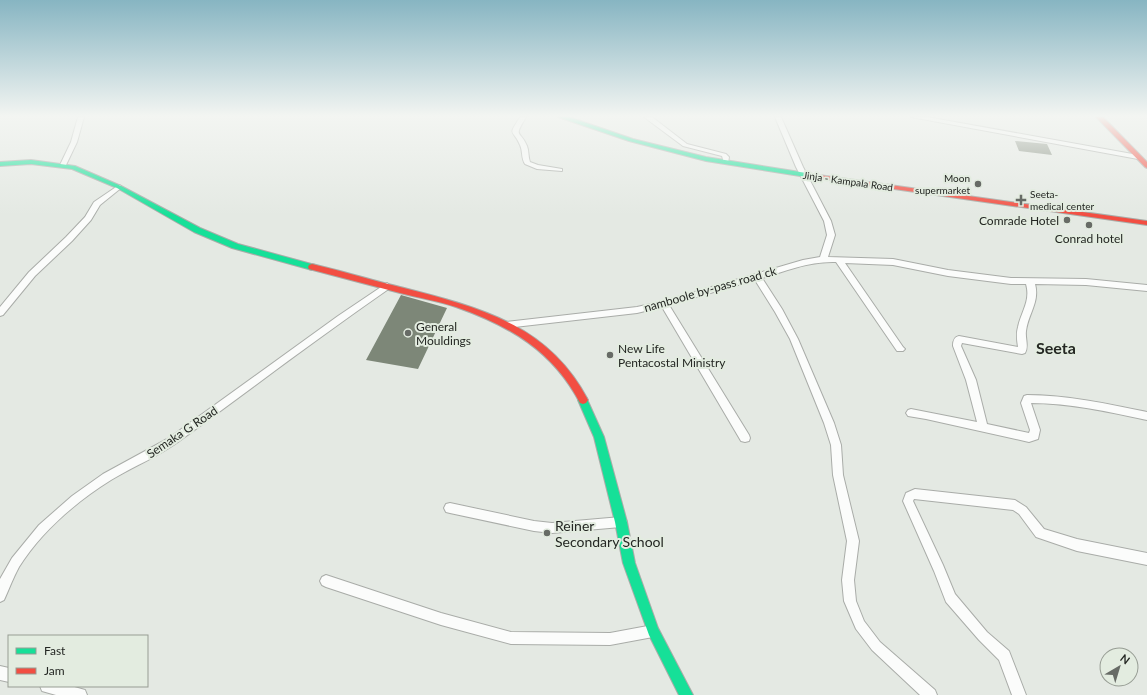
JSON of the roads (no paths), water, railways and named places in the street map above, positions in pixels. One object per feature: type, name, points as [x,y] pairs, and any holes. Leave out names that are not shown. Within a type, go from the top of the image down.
[{"type":"main road","name":"Jinja - Kampala Road","points":[[665,149],[726,162],[803,175],[1147,223]]},
{"type":"main road","points":[[1130,149],[1147,166]]},
{"type":"main road","points":[[0,164],[31,162],[63,165],[86,172],[119,187],[197,230],[235,246],[458,305],[506,325],[542,347],[562,365],[578,386],[599,437],[621,522],[629,563],[652,631],[686,695]]},
{"type":"main road","name":"Jinja - Kampala Road","points":[[1021,206],[1052,205],[1147,218]]},
{"type":"street","points":[[63,165],[71,149]]},
{"type":"street","points":[[524,149],[527,163],[537,167],[560,170]]},
{"type":"street","points":[[700,149],[724,155],[726,157],[726,162]]},
{"type":"street","points":[[792,149],[827,222],[831,234],[828,248],[823,258],[839,260],[887,261],[955,274],[1030,282],[1086,282],[1147,288]]},
{"type":"street","points":[[1095,149],[1138,157]]},
{"type":"street","points":[[0,312],[32,274],[69,239],[88,218],[97,204],[119,187]]},
{"type":"street","name":"namboole by-pass road ck","points":[[506,325],[610,313],[664,304],[823,258]]},
{"type":"street","points":[[839,260],[900,349]]},
{"type":"street","points":[[757,277],[779,311],[794,339],[829,423],[836,445],[838,475],[853,541],[848,580],[850,601],[860,625],[876,646],[930,695]]},
{"type":"street","points":[[983,427],[971,380],[957,346],[958,340],[1022,351],[1021,332],[1030,309],[1032,298],[1033,289],[1030,282]]},
{"type":"street","name":"Semaka G Road","points":[[0,596],[3,584],[13,565],[38,535],[66,509],[106,478],[162,448],[387,286]]},
{"type":"street","points":[[664,304],[745,438]]},
{"type":"street","points":[[911,413],[983,427],[1029,438],[1034,436],[1035,430],[1026,404],[1027,399],[1049,399],[1114,409],[1147,416]]},
{"type":"street","points":[[1019,695],[1004,656],[983,636],[950,598],[939,569],[908,501],[910,496],[915,494],[1015,505],[1019,507],[1035,530],[1040,533],[1077,545],[1147,559]]},
{"type":"street","points":[[450,508],[534,526],[552,528],[621,522]]},
{"type":"street","points":[[326,581],[441,619],[511,638],[610,639],[652,631]]},
{"type":"street","points":[[51,687],[80,695]]},
{"type":"place","name":"Moon supermarket","points":[[978,184]]},
{"type":"place","name":"Seeta- medical center","points":[[1021,200]]},
{"type":"place","name":"Comrade Hotel","points":[[1067,220]]},
{"type":"place","name":"Conrad hotel","points":[[1089,225]]},
{"type":"place","name":"General Mouldings","points":[[408,333]]},
{"type":"place","name":"New Life Pentacostal Ministry","points":[[610,355]]},
{"type":"place","name":"Reiner Secondary School","points":[[547,533]]},
{"type":"district","name":"Seeta","points":[[1056,347]]}]
